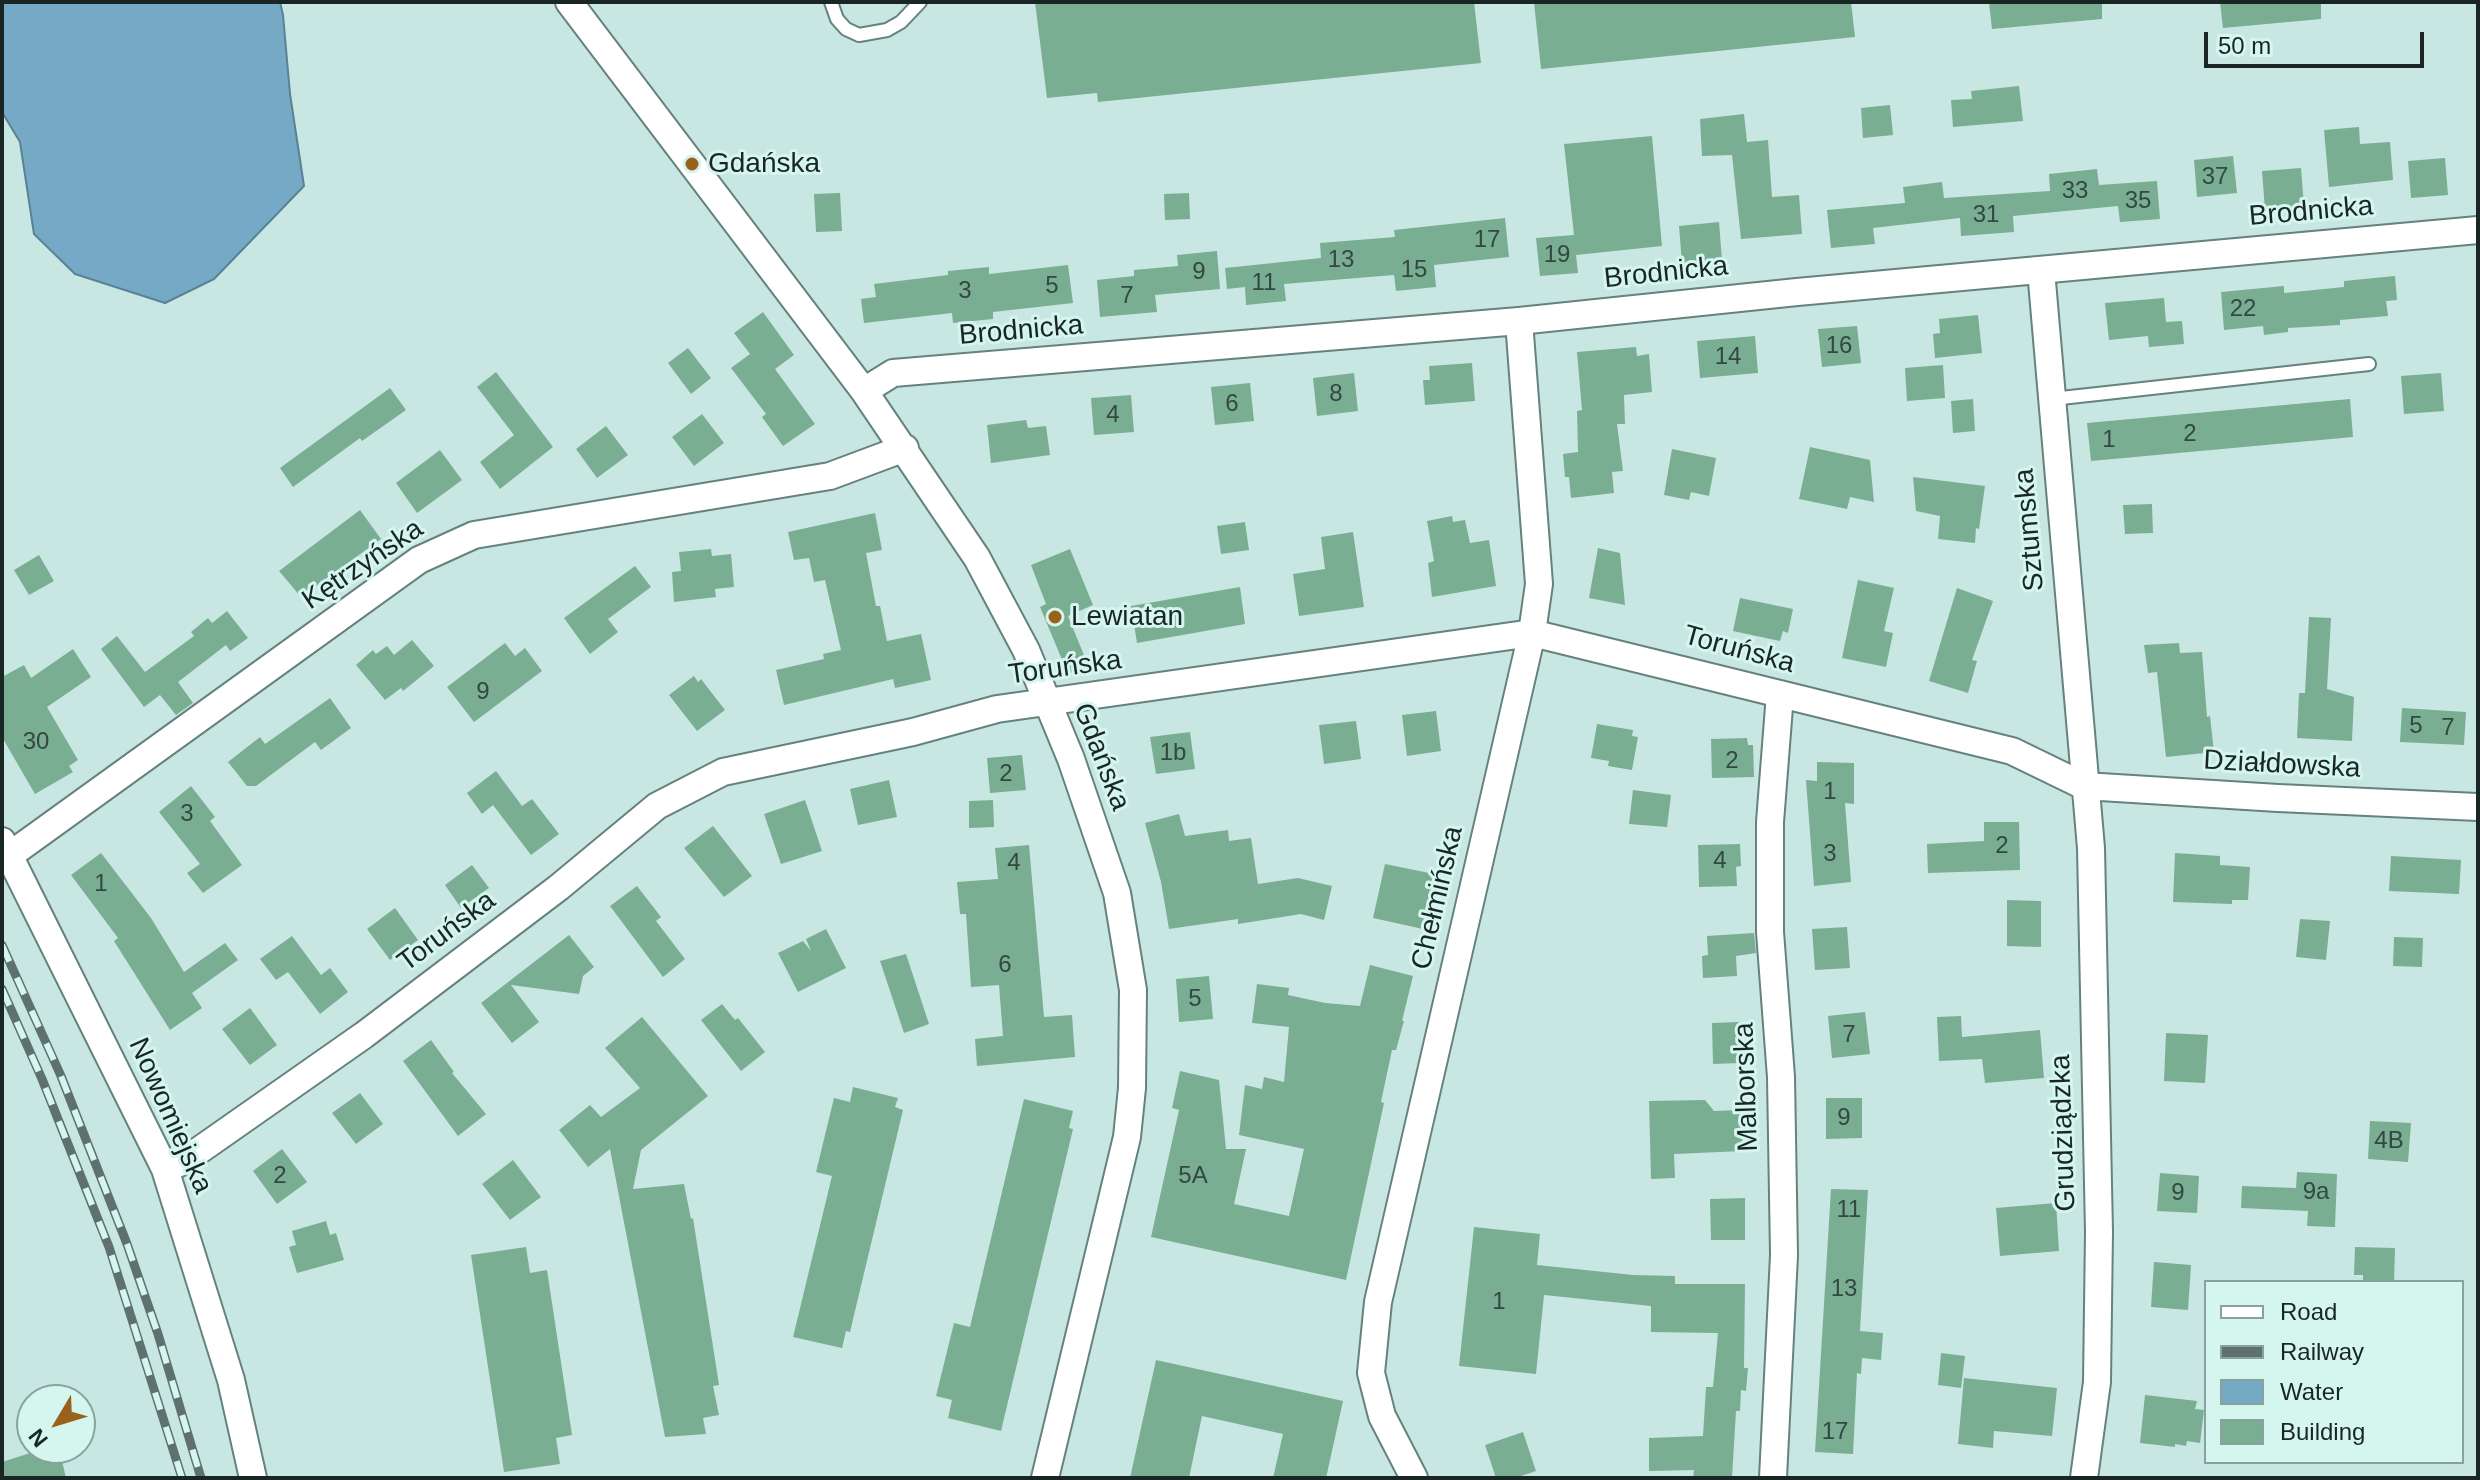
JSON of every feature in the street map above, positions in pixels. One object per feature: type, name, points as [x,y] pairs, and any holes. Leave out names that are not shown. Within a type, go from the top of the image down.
[{"type":"street","name":"Gdańska","points":[[569,2],[864,391],[977,558],[1026,650],[1071,759],[1117,893],[1133,990],[1132,1088],[1127,1137],[1045,1478]]},
{"type":"street","name":"Brodnicka","points":[[864,391],[893,373],[1519,321],[2478,230]]},
{"type":"street","name":"Sztumska","points":[[2041,270],[2084,786]]},
{"type":"street","name":"Chełmińska","points":[[1414,1478],[1382,1416],[1371,1373],[1378,1302],[1532,633],[1539,584],[1519,321]]},
{"type":"street","name":"Kętrzyńska","points":[[6,848],[419,560],[474,535],[830,476],[905,448]]},
{"type":"street","name":"Toruńska","points":[[165,1169],[184,1161],[364,1035],[558,888],[657,806],[723,772],[913,732],[997,709],[1532,633],[2012,751],[2084,786]]},
{"type":"street","name":"Malborska","points":[[1773,1478],[1784,1255],[1781,1077],[1770,932],[1770,822],[1780,694]]},
{"type":"street","name":"Działdowska","points":[[2084,786],[2478,807]]},
{"type":"street","name":"Grudziądzka","points":[[2084,786],[2091,848],[2099,1232],[2097,1382],[2084,1478]]},
{"type":"street","name":"Nowomiejska","points":[[6,848],[165,1169],[231,1380],[253,1478]]},
{"type":"lane","points":[[831,2],[837,19],[846,29],[859,35],[873,34],[894,26],[920,2]]},
{"type":"lane","points":[[2052,399],[2369,364]]},
{"type":"water","points":[[2,2],[280,2],[304,186],[214,279],[165,303],[75,274],[34,234],[20,142],[2,112]]},
{"type":"building","points":[[1035,2],[1474,2],[1481,63],[1098,102],[1097,93],[1047,98]]},
{"type":"building","points":[[1534,2],[1851,2],[1855,37],[1541,69]]},
{"type":"building","points":[[1989,2],[2102,2],[2102,19],[1992,29]]},
{"type":"building","points":[[2220,2],[2321,2],[2321,19],[2223,28]]},
{"type":"building","points":[[2019,86],[2023,121],[1953,127],[1951,100],[1972,99],[1971,91]]},
{"type":"building","points":[[1890,105],[1893,135],[1863,138],[1861,108]]},
{"type":"building","points":[[1744,114],[1747,142],[1768,140],[1772,197],[1799,195],[1802,234],[1741,239],[1732,155],[1702,156],[1700,119]]},
{"type":"building","points":[[2359,127],[2360,144],[2390,142],[2393,180],[2329,187],[2324,130]]},
{"type":"building","points":[[1652,136],[1662,246],[1576,255],[1578,273],[1540,276],[1536,238],[1574,235],[1564,144]]},
{"type":"building","points":[[2233,156],[2237,193],[2197,197],[2194,160]]},
{"type":"building","points":[[2445,158],[2448,195],[2411,198],[2408,161]]},
{"type":"building","points":[[2301,168],[2304,207],[2265,210],[2262,171]]},
{"type":"building","points":[[2097,169],[2099,185],[2157,181],[2160,219],[2120,222],[2118,206],[2013,216],[2014,232],[1961,236],[1960,218],[1873,228],[1875,244],[1831,248],[1827,210],[1905,203],[1903,187],[1942,182],[1944,198],[2050,191],[2049,174]]},
{"type":"building","points":[[840,193],[842,231],[816,232],[814,194]]},
{"type":"building","points":[[1189,193],[1190,219],[1165,220],[1164,194]]},
{"type":"building","points":[[1505,218],[1509,257],[1434,265],[1436,287],[1396,291],[1394,275],[1284,284],[1286,301],[1246,305],[1245,287],[1227,289],[1225,268],[1321,258],[1320,243],[1395,237],[1394,230]]},
{"type":"building","points":[[1719,222],[1722,260],[1682,264],[1679,226]]},
{"type":"building","points":[[1217,251],[1220,289],[1155,295],[1157,312],[1100,317],[1097,280],[1134,276],[1134,270],[1178,266],[1177,255]]},
{"type":"building","points":[[1068,265],[1073,303],[993,312],[993,319],[953,323],[952,313],[864,323],[861,299],[876,297],[874,284],[948,275],[948,271],[989,267],[989,274]]},
{"type":"building","points":[[2395,276],[2397,300],[2386,301],[2388,316],[2340,320],[2340,325],[2288,328],[2288,332],[2264,335],[2263,326],[2224,330],[2221,292],[2284,286],[2284,293],[2344,287],[2344,281]]},
{"type":"building","points":[[2164,298],[2166,322],[2182,321],[2184,344],[2149,347],[2148,336],[2109,340],[2105,303]]},
{"type":"building","points":[[763,312],[794,355],[775,369],[815,424],[783,446],[762,417],[766,414],[731,368],[750,354],[734,333]]},
{"type":"building","points":[[1978,315],[1982,353],[1935,358],[1933,334],[1940,333],[1939,319]]},
{"type":"building","points":[[1857,326],[1861,363],[1822,367],[1818,329]]},
{"type":"building","points":[[1755,336],[1758,373],[1700,378],[1697,341]]},
{"type":"building","points":[[1636,347],[1637,356],[1649,354],[1652,392],[1624,395],[1625,424],[1617,424],[1623,471],[1612,472],[1614,493],[1571,498],[1563,454],[1578,452],[1577,411],[1582,410],[1577,352]]},
{"type":"building","points":[[688,348],[711,378],[691,394],[668,363]]},
{"type":"building","points":[[1472,363],[1475,401],[1425,405],[1423,380],[1430,380],[1429,366]]},
{"type":"building","points":[[1943,365],[1945,398],[1907,401],[1905,368]]},
{"type":"building","points":[[496,372],[553,447],[500,489],[480,462],[514,435],[477,387]]},
{"type":"building","points":[[1354,373],[1358,411],[1317,416],[1313,378]]},
{"type":"building","points":[[2441,373],[2444,411],[2404,414],[2401,376]]},
{"type":"building","points":[[1250,383],[1254,421],[1215,425],[1211,387]]},
{"type":"building","points":[[390,388],[406,410],[362,441],[360,438],[293,487],[280,468]]},
{"type":"building","points":[[1131,395],[1134,432],[1094,435],[1091,398]]},
{"type":"building","points":[[1973,399],[1975,431],[1953,433],[1951,401]]},
{"type":"building","points":[[2350,399],[2353,437],[2091,461],[2087,423]]},
{"type":"building","points":[[702,414],[724,443],[694,466],[672,437]]},
{"type":"building","points":[[1026,420],[1028,428],[1046,426],[1050,455],[991,463],[987,425]]},
{"type":"building","points":[[606,426],[628,455],[597,478],[576,449]]},
{"type":"building","points":[[1810,447],[1870,460],[1874,502],[1850,497],[1847,509],[1799,499]]},
{"type":"building","points":[[1672,449],[1716,458],[1709,496],[1691,492],[1689,500],[1664,495]]},
{"type":"building","points":[[440,450],[462,480],[417,513],[396,483]]},
{"type":"building","points":[[1913,477],[1985,486],[1975,543],[1938,539],[1940,516],[1916,511]]},
{"type":"building","points":[[2152,504],[2153,533],[2125,534],[2123,505]]},
{"type":"building","points":[[360,510],[381,539],[301,597],[279,571]]},
{"type":"building","points":[[875,513],[882,550],[866,553],[876,606],[880,606],[887,641],[921,634],[931,680],[895,688],[893,679],[784,705],[776,670],[824,659],[823,654],[841,650],[825,580],[814,582],[809,558],[794,560],[788,532]]},
{"type":"building","points":[[1452,516],[1453,522],[1465,520],[1470,543],[1489,540],[1496,586],[1432,597],[1428,563],[1434,561],[1427,521]]},
{"type":"building","points":[[1245,522],[1249,550],[1221,554],[1217,526]]},
{"type":"building","points":[[1353,532],[1364,607],[1299,616],[1293,574],[1325,569],[1321,537]]},
{"type":"building","points":[[1598,548],[1620,553],[1625,605],[1589,598]]},
{"type":"building","points":[[711,549],[712,556],[731,554],[734,587],[715,589],[716,597],[674,602],[672,572],[681,571],[679,552]]},
{"type":"building","points":[[1070,549],[1093,605],[1068,616],[1088,665],[1068,674],[1040,607],[1046,604],[1031,565]]},
{"type":"building","points":[[39,555],[54,581],[29,595],[14,570]]},
{"type":"building","points":[[635,566],[651,587],[608,619],[618,632],[590,654],[564,618]]},
{"type":"building","points":[[1858,580],[1894,588],[1884,631],[1893,633],[1886,667],[1842,658]]},
{"type":"building","points":[[1240,587],[1245,624],[1137,643],[1131,606]]},
{"type":"building","points":[[1957,588],[1993,601],[1972,660],[1977,661],[1968,693],[1929,681]]},
{"type":"building","points":[[1740,598],[1793,609],[1788,633],[1783,631],[1780,641],[1733,631]]},
{"type":"building","points":[[227,611],[248,638],[230,651],[226,645],[178,682],[193,703],[176,715],[160,695],[144,707],[101,649],[117,636],[145,672],[194,636],[191,632],[208,618],[212,623]]},
{"type":"building","points":[[2309,617],[2331,618],[2327,689],[2354,697],[2352,741],[2297,738],[2299,693],[2305,693]]},
{"type":"building","points":[[412,640],[434,666],[403,691],[401,688],[385,700],[356,665],[373,650],[376,654],[387,646],[394,655]]},
{"type":"building","points":[[505,643],[515,656],[525,648],[542,671],[474,722],[447,687]]},
{"type":"building","points":[[2179,643],[2180,653],[2202,652],[2207,717],[2210,716],[2214,752],[2166,757],[2157,672],[2148,673],[2144,645]]},
{"type":"building","points":[[73,649],[91,677],[47,707],[78,760],[69,766],[73,772],[35,794],[2,737],[2,677],[24,665],[31,678]]},
{"type":"building","points":[[694,676],[698,682],[701,679],[725,710],[697,731],[669,695]]},
{"type":"building","points":[[330,698],[351,728],[321,750],[315,742],[256,786],[247,786],[228,762],[260,737],[265,744]]},
{"type":"building","points":[[2402,708],[2466,712],[2464,745],[2400,742]]},
{"type":"building","points":[[1436,711],[1441,751],[1407,756],[1402,715]]},
{"type":"building","points":[[1356,721],[1361,759],[1324,764],[1319,725]]},
{"type":"building","points":[[1597,724],[1633,730],[1632,736],[1638,737],[1632,770],[1608,766],[1609,761],[1591,758]]},
{"type":"building","points":[[1190,732],[1195,769],[1156,774],[1150,737]]},
{"type":"building","points":[[1747,738],[1748,745],[1753,745],[1754,777],[1712,778],[1711,739]]},
{"type":"building","points":[[1022,755],[1026,790],[990,793],[987,758]]},
{"type":"building","points":[[1817,762],[1854,763],[1854,804],[1845,803],[1851,882],[1814,886],[1806,780],[1817,781]]},
{"type":"building","points":[[496,771],[522,806],[532,799],[559,834],[531,855],[493,805],[482,814],[467,793]]},
{"type":"building","points":[[889,780],[897,817],[858,825],[850,789]]},
{"type":"building","points":[[191,786],[215,817],[210,821],[242,865],[203,893],[187,873],[200,864],[159,812]]},
{"type":"building","points":[[1633,790],[1671,795],[1667,827],[1629,824]]},
{"type":"building","points":[[805,800],[822,851],[781,864],[764,814]]},
{"type":"building","points":[[993,800],[994,827],[969,828],[969,801]]},
{"type":"building","points":[[1179,814],[1185,836],[1228,830],[1229,841],[1251,838],[1258,884],[1298,878],[1332,886],[1324,920],[1301,914],[1238,924],[1238,919],[1169,929],[1161,882],[1145,823]]},
{"type":"building","points":[[1984,822],[2019,822],[2020,870],[1928,873],[1927,844],[1984,841]]},
{"type":"building","points":[[713,826],[752,876],[724,897],[684,848]]},
{"type":"building","points":[[1740,844],[1741,866],[1736,867],[1737,886],[1699,887],[1698,845]]},
{"type":"building","points":[[1029,845],[1044,1017],[1072,1015],[1075,1057],[977,1066],[975,1039],[1003,1036],[999,985],[971,987],[966,914],[960,914],[957,882],[998,879],[995,848]]},
{"type":"building","points":[[101,853],[151,918],[184,972],[225,943],[238,960],[192,993],[202,1008],[170,1030],[114,941],[118,938],[71,875]]},
{"type":"building","points":[[2175,853],[2220,856],[2220,865],[2250,867],[2248,900],[2232,900],[2232,904],[2173,902]]},
{"type":"building","points":[[2391,856],[2461,860],[2459,894],[2389,891]]},
{"type":"building","points":[[1385,864],[1434,874],[1423,929],[1373,918]]},
{"type":"building","points":[[472,865],[489,888],[461,908],[445,885]]},
{"type":"building","points":[[637,886],[661,917],[656,921],[685,959],[663,977],[610,906]]},
{"type":"building","points":[[2007,900],[2041,901],[2041,947],[2007,946]]},
{"type":"building","points":[[395,908],[418,940],[390,960],[367,929]]},
{"type":"building","points":[[2300,919],[2330,921],[2326,960],[2296,957]]},
{"type":"building","points":[[1847,927],[1850,968],[1815,970],[1812,929]]},
{"type":"building","points":[[826,929],[846,968],[798,992],[778,953],[803,941],[811,951],[806,939]]},
{"type":"building","points":[[1754,933],[1756,953],[1736,956],[1737,976],[1703,978],[1702,956],[1708,955],[1707,936]]},
{"type":"building","points":[[569,935],[594,967],[583,976],[579,994],[511,985],[539,1022],[512,1043],[481,1003]]},
{"type":"building","points":[[292,936],[321,975],[330,968],[348,992],[320,1014],[288,972],[276,980],[260,959]]},
{"type":"building","points":[[2394,937],[2423,938],[2422,967],[2393,966]]},
{"type":"building","points":[[906,954],[929,1024],[904,1033],[880,961]]},
{"type":"building","points":[[1370,965],[1413,976],[1396,1050],[1392,1050],[1381,1102],[1384,1103],[1346,1280],[1151,1237],[1179,1110],[1172,1108],[1180,1071],[1219,1080],[1226,1149],[1246,1149],[1234,1204],[1289,1216],[1304,1149],[1239,1135],[1245,1085],[1262,1089],[1264,1077],[1284,1082],[1289,1027],[1252,1023],[1257,984],[1289,988],[1288,995],[1325,1003],[1360,1006]]},
{"type":"building","points":[[1209,976],[1213,1019],[1179,1022],[1176,979]]},
{"type":"building","points":[[722,1004],[735,1020],[738,1018],[765,1052],[741,1071],[701,1020]]},
{"type":"building","points":[[250,1008],[277,1045],[250,1065],[222,1029]]},
{"type":"building","points":[[1865,1012],[1870,1054],[1832,1058],[1828,1016]]},
{"type":"building","points":[[1961,1016],[1962,1037],[2040,1030],[2044,1078],[1985,1083],[1982,1059],[1939,1061],[1937,1017]]},
{"type":"building","points":[[642,1017],[708,1096],[641,1150],[633,1189],[684,1184],[693,1218],[719,1385],[713,1386],[719,1415],[703,1418],[706,1434],[665,1437],[610,1149],[588,1167],[559,1130],[590,1105],[601,1117],[640,1088],[605,1048]]},
{"type":"building","points":[[1739,1022],[1740,1063],[1713,1064],[1712,1023]]},
{"type":"building","points":[[2166,1033],[2208,1035],[2205,1083],[2164,1081]]},
{"type":"building","points":[[431,1040],[452,1073],[486,1114],[458,1136],[403,1061]]},
{"type":"building","points":[[853,1087],[898,1098],[895,1107],[903,1110],[850,1332],[846,1331],[842,1348],[793,1337],[832,1176],[816,1172],[834,1098],[850,1102]]},
{"type":"building","points":[[360,1093],[383,1124],[356,1144],[332,1113]]},
{"type":"building","points":[[1826,1098],[1862,1098],[1862,1138],[1826,1139]]},
{"type":"building","points":[[1024,1099],[1073,1111],[1069,1128],[1073,1129],[1001,1431],[948,1418],[952,1400],[936,1396],[954,1323],[970,1327]]},
{"type":"building","points":[[1705,1100],[1714,1111],[1741,1110],[1743,1151],[1674,1154],[1675,1178],[1651,1179],[1649,1101]]},
{"type":"building","points":[[2370,1121],[2411,1123],[2408,1162],[2368,1159]]},
{"type":"building","points":[[282,1149],[307,1182],[277,1204],[253,1171]]},
{"type":"building","points":[[513,1160],[541,1197],[510,1220],[482,1184]]},
{"type":"building","points":[[2297,1172],[2337,1174],[2335,1227],[2307,1226],[2308,1211],[2241,1208],[2242,1186],[2296,1188]]},
{"type":"building","points":[[2160,1173],[2199,1176],[2197,1213],[2157,1211]]},
{"type":"building","points":[[1831,1189],[1868,1190],[1860,1331],[1883,1333],[1881,1360],[1862,1358],[1861,1374],[1857,1373],[1853,1454],[1815,1452]]},
{"type":"building","points":[[1745,1198],[1745,1240],[1711,1240],[1710,1199]]},
{"type":"building","points":[[2056,1203],[2059,1251],[2000,1256],[1996,1208]]},
{"type":"building","points":[[326,1221],[330,1235],[336,1233],[344,1260],[297,1273],[289,1247],[296,1245],[292,1231]]},
{"type":"building","points":[[1474,1227],[1540,1234],[1537,1265],[1675,1276],[1675,1284],[1745,1284],[1744,1368],[1748,1368],[1746,1391],[1741,1390],[1740,1411],[1736,1411],[1732,1478],[1693,1478],[1694,1470],[1649,1471],[1649,1438],[1703,1436],[1706,1387],[1713,1387],[1718,1333],[1651,1332],[1651,1306],[1544,1295],[1536,1374],[1459,1366]]},
{"type":"building","points":[[526,1247],[530,1273],[547,1270],[572,1435],[556,1438],[560,1464],[504,1472],[471,1255]]},
{"type":"building","points":[[2355,1247],[2395,1248],[2394,1280],[2363,1280],[2363,1275],[2354,1275]]},
{"type":"building","points":[[2154,1262],[2191,1265],[2188,1310],[2151,1307]]},
{"type":"building","points":[[1941,1353],[1965,1356],[1961,1388],[1938,1385]]},
{"type":"building","points":[[1156,1360],[1343,1401],[1326,1478],[1273,1478],[1283,1434],[1202,1416],[1189,1478],[1130,1478]]},
{"type":"building","points":[[1964,1378],[2057,1388],[2052,1436],[1994,1431],[1993,1448],[1958,1444]]},
{"type":"building","points":[[2145,1395],[2197,1401],[2195,1409],[2204,1410],[2200,1443],[2187,1441],[2186,1446],[2175,1444],[2175,1447],[2140,1443]]},
{"type":"building","points":[[1523,1432],[1536,1471],[1515,1478],[1496,1478],[1485,1445]]},
{"type":"building","points":[[16,1458],[16,1464],[63,1464],[66,1478],[2,1478],[2,1462]]},
{"type":"railway","points":[[2,945],[61,1076],[127,1244],[158,1334],[201,1478]]},
{"type":"railway","points":[[2,989],[42,1079],[109,1247],[182,1478]]},
{"type":"place","name":"Gdańska","points":[[692,164]]},
{"type":"place","name":"Lewiatan","points":[[1055,617]]}]
